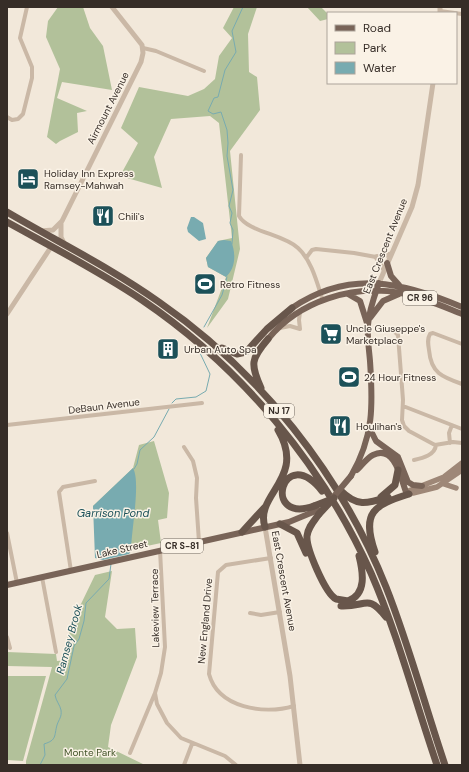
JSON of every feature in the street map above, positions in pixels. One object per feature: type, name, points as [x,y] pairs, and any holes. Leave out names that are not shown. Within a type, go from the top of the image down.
[{"type":"highway","name":"NJ 17","points":[[7,212],[146,292],[205,338],[265,395],[293,428],[328,477],[360,530],[386,586],[445,765]]},
{"type":"highway","name":"NJ 17","points":[[7,222],[122,287],[171,320],[208,351],[249,390],[268,412],[308,463],[354,537],[371,573],[390,622],[437,765]]},
{"type":"highway","points":[[205,338],[229,352],[236,354],[244,353],[273,323],[292,308]]},
{"type":"highway","points":[[265,395],[254,372],[253,363],[256,353],[268,339]]},
{"type":"highway","points":[[265,528],[263,515],[284,472],[288,458],[283,439],[268,412]]},
{"type":"highway","points":[[374,501],[392,489],[397,480],[398,470]]},
{"type":"highway","points":[[317,510],[299,509],[288,505],[283,498],[282,493],[285,482],[296,475],[307,477],[317,485],[340,514]]},
{"type":"highway","points":[[328,477],[352,501],[362,503],[407,493]]},
{"type":"highway","points":[[386,586],[370,538],[371,520],[375,511],[380,505],[407,493]]},
{"type":"highway","points":[[334,498],[317,510],[309,529],[308,546],[329,594],[341,601],[351,600],[356,596],[362,581],[362,565],[354,537]]},
{"type":"highway","points":[[242,532],[269,502]]},
{"type":"highway","points":[[280,524],[296,533],[324,594],[330,601],[342,606],[370,602],[378,607],[390,622]]},
{"type":"main road","points":[[386,266],[391,276],[399,285]]},
{"type":"main road","points":[[292,308],[320,293],[348,286],[379,283]]},
{"type":"main road","name":"CR 96","points":[[379,283],[399,285],[428,293],[462,307]]},
{"type":"main road","name":"East Crescent Avenue","points":[[334,498],[351,476],[362,455],[370,429],[372,398],[368,324],[379,283]]},
{"type":"main road","points":[[268,339],[278,328],[300,312],[323,300],[347,294],[376,291]]},
{"type":"main road","name":"CR 96","points":[[376,291],[403,293],[462,314]]},
{"type":"main road","points":[[368,324],[385,299],[403,293]]},
{"type":"main road","points":[[347,294],[360,301],[368,324]]},
{"type":"main road","points":[[370,429],[376,441],[398,457],[408,482],[413,485],[422,486]]},
{"type":"main road","points":[[351,476],[370,457],[378,453],[390,457],[398,470],[407,493]]},
{"type":"main road","points":[[407,493],[429,490],[444,484],[462,463]]},
{"type":"main road","points":[[407,493],[462,470]]},
{"type":"main road","points":[[444,484],[456,488]]},
{"type":"main road","name":"East Crescent Avenue","points":[[265,528],[301,518],[317,510]]},
{"type":"main road","name":"Lake Street","points":[[7,585],[265,528]]},
{"type":"street","points":[[7,117],[12,120],[18,119],[23,114],[32,78],[32,67],[20,38],[27,7]]},
{"type":"street","points":[[112,7],[143,48],[156,51],[204,70]]},
{"type":"street","points":[[440,10],[451,12]]},
{"type":"street","name":"Airmount Avenue","points":[[64,245],[61,237],[62,221],[139,68],[143,48]]},
{"type":"street","name":"East Crescent Avenue","points":[[379,283],[412,207],[418,186],[433,84]]},
{"type":"street","points":[[241,155],[239,212],[241,220],[246,224],[292,242],[306,258],[323,300]]},
{"type":"street","points":[[39,231],[53,230],[62,221]]},
{"type":"street","points":[[7,313],[51,247]]},
{"type":"street","points":[[306,258],[312,250],[316,249],[376,257],[391,254]]},
{"type":"street","points":[[376,257],[386,266]]},
{"type":"street","points":[[278,328],[290,326],[300,329],[300,312]]},
{"type":"street","points":[[393,330],[398,336],[403,406],[402,420],[405,428],[436,445],[462,443]]},
{"type":"street","points":[[462,344],[433,333],[430,334],[428,338],[430,360],[435,370],[446,378],[462,384]]},
{"type":"street","name":"DeBaun Avenue","points":[[7,425],[202,402]]},
{"type":"street","points":[[403,406],[462,429]]},
{"type":"street","points":[[450,443],[449,433],[452,425]]},
{"type":"street","points":[[414,460],[427,456],[434,451],[436,445]]},
{"type":"street","points":[[184,447],[193,461],[197,478],[196,498],[200,542]]},
{"type":"street","points":[[71,570],[58,492],[63,487],[95,481]]},
{"type":"street","name":"East Crescent Avenue","points":[[265,528],[280,612],[294,706],[300,765]]},
{"type":"street","points":[[7,533],[17,583]]},
{"type":"street","name":"Lakeview Terrace","points":[[130,753],[155,693],[161,673],[165,647],[160,550]]},
{"type":"street","name":"New England Drive","points":[[271,558],[226,565],[218,572],[209,674],[219,693],[234,702],[261,709],[279,710],[294,706]]},
{"type":"street","points":[[42,577],[56,652]]},
{"type":"street","points":[[250,613],[261,615],[280,612]]},
{"type":"street","points":[[7,637],[10,648]]},
{"type":"street","points":[[155,693],[160,710],[171,729],[181,738],[192,744],[225,756],[236,765]]},
{"type":"street","points":[[184,765],[192,744]]},
{"type":"green space","points":[[58,7],[83,7],[90,28],[103,46],[112,90],[62,82],[57,98],[87,111],[77,113],[78,132],[56,144],[47,137],[60,69],[46,37],[48,21]]},
{"type":"green space","points":[[234,7],[257,7],[248,34],[249,72],[257,77],[260,110],[230,151],[240,249],[228,299],[207,328],[226,277],[208,267],[206,258],[218,241],[232,238],[219,123],[210,116],[171,119],[154,157],[162,188],[120,176],[138,143],[121,128],[139,87],[188,96],[204,89],[215,79],[219,56],[232,38],[223,28]]},
{"type":"green space","points":[[307,7],[321,7],[327,13],[327,19],[320,21]]},
{"type":"green space","points":[[154,441],[169,493],[167,518],[158,520],[161,543],[100,556],[93,506],[133,468],[139,445]]},
{"type":"green space","name":"Monte Park","points":[[112,571],[105,617],[117,629],[135,628],[137,657],[111,725],[108,747],[145,765],[26,765],[52,667],[7,666],[7,652],[56,654],[57,661],[66,660],[66,641],[80,606],[95,575]]},
{"type":"green space","points":[[7,676],[46,676],[23,761],[7,760]]},
{"type":"water","points":[[191,217],[194,217],[203,223],[206,239],[199,241],[188,232],[187,228]]},
{"type":"water","points":[[218,241],[231,241],[234,250],[232,269],[226,277],[208,267],[206,258]]},
{"type":"water","name":"Garrison Pond","points":[[133,468],[136,484],[136,495],[131,551],[129,554],[103,560],[95,558],[93,506]]},
{"type":"waterway","name":"Ramsey Brook","points":[[232,244],[233,230],[230,223],[232,213],[229,206],[233,190],[227,156],[227,130],[221,112],[213,114],[208,111],[214,98],[218,97],[225,70],[236,52],[232,31],[243,7]]},
{"type":"waterway","name":"Ramsey Brook","points":[[204,327],[222,295],[227,277]]},
{"type":"waterway","name":"Ramsey Brook","points":[[172,403],[176,399],[196,397],[206,391],[210,374],[200,353]]},
{"type":"waterway","name":"Ramsey Brook","points":[[134,469],[137,464],[140,450],[154,437],[169,409]]},
{"type":"waterway","name":"Ramsey Brook","points":[[40,765],[45,755],[44,744],[53,739],[61,716],[60,706],[55,695],[67,679],[74,646],[79,639],[84,621],[86,603],[109,579],[111,564]]},
{"type":"place","name":"Holiday Inn Express Ramsey-Mahwah","points":[[28,179]]},
{"type":"place","name":"Chili's","points":[[103,216]]},
{"type":"place","name":"Retro Fitness","points":[[205,284]]},
{"type":"place","name":"Uncle Giuseppe's Marketplace","points":[[331,334]]},
{"type":"place","name":"Urban Auto Spa","points":[[168,349]]},
{"type":"place","name":"24 Hour Fitness","points":[[349,377]]},
{"type":"place","name":"Houlihan's","points":[[340,426]]}]
